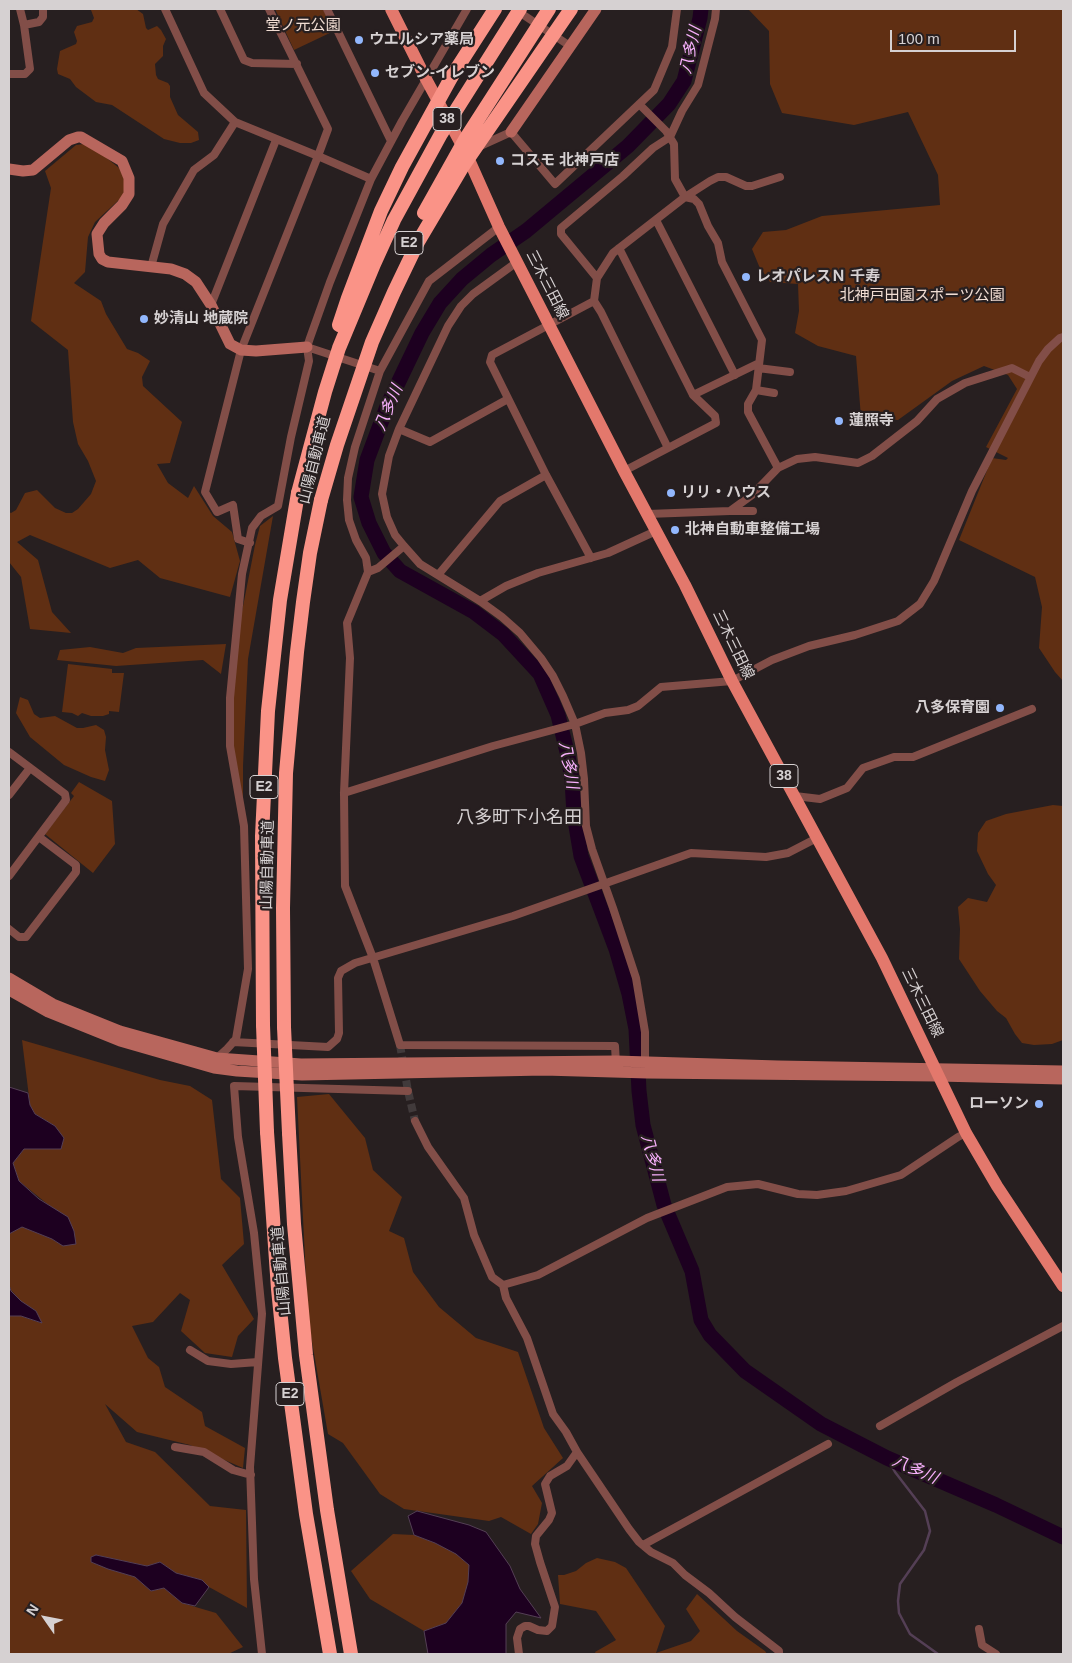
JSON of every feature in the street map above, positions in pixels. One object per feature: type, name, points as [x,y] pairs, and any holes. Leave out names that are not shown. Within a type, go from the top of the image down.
[{"type":"highway","points":[[452,76],[490,9]]},
{"type":"highway","name":"E2","points":[[298,493],[319,390],[348,298],[381,211],[402,167],[452,76],[495,9]]},
{"type":"highway","name":"山陽自動車道","points":[[330,1654],[304,1496],[285,1358],[267,1132],[263,1025],[262,910],[264,772],[273,648],[287,551],[298,493],[339,348],[378,255],[399,212],[441,134],[520,9]]},
{"type":"highway","name":"山陽自動車道","points":[[351,1654],[327,1510],[306,1355],[294,1224],[289,1132],[284,1027],[283,908],[286,773],[297,652],[310,553],[334,444],[359,366],[388,290],[436,191],[466,138],[548,9]]},
{"type":"highway","points":[[321,500],[337,445],[372,342],[418,242],[463,166],[572,9]]},
{"type":"main road","name":"三木三田線","points":[[392,9],[426,79],[466,153],[499,229],[685,585],[732,681],[882,958],[966,1133],[997,1186],[1063,1286]]},
{"type":"street","points":[[9,74],[25,74],[30,69],[20,9]]},
{"type":"street","points":[[24,25],[39,22],[43,17],[43,9]]},
{"type":"street","points":[[166,9],[204,93],[235,122],[371,179]]},
{"type":"street","points":[[220,9],[244,60],[252,63],[297,64]]},
{"type":"street","points":[[250,543],[238,539],[233,505],[217,512],[205,492],[241,350],[328,129],[269,9]]},
{"type":"street","points":[[327,9],[391,141]]},
{"type":"street","points":[[217,1058],[236,1039],[248,970],[244,826],[230,746],[230,698],[242,574],[252,528],[261,516],[278,506],[291,437],[309,361],[307,347],[330,282],[371,179],[467,9]]},
{"type":"street","points":[[514,9],[570,46]]},
{"type":"street","points":[[466,153],[511,132],[596,9]]},
{"type":"street","points":[[511,132],[556,184],[641,106],[654,90],[672,47],[677,9]]},
{"type":"street","points":[[597,278],[561,234],[561,228],[623,176],[668,134],[698,85],[716,9]]},
{"type":"street","points":[[641,106],[668,134],[674,144],[675,179],[685,197],[694,199],[699,204],[708,226],[718,243],[722,262],[762,340],[756,390],[748,404],[748,412],[778,468]]},
{"type":"street","points":[[152,267],[163,224],[194,170],[214,155],[235,122]]},
{"type":"street","points":[[9,168],[23,171],[33,170],[69,140],[82,137],[122,160],[129,178],[128,194],[122,206],[104,223],[97,234],[99,254],[102,259],[108,262],[171,269],[185,274],[196,282],[211,305],[230,344],[241,350],[256,351],[307,347],[380,371]]},
{"type":"street","points":[[211,305],[276,140]]},
{"type":"street","points":[[668,448],[594,301],[597,278],[613,253],[685,197],[718,177],[726,177],[746,186],[752,186],[780,177]]},
{"type":"street","points":[[656,220],[735,375]]},
{"type":"street","points":[[499,229],[429,281],[380,371],[355,447],[348,478],[347,500],[349,520],[356,540],[366,558],[368,572],[347,623],[350,658],[344,793],[345,886],[372,958],[400,1045],[615,1046],[616,1066]]},
{"type":"street","points":[[619,248],[693,395],[715,416],[716,424],[624,471]]},
{"type":"street","points":[[516,261],[473,294],[461,306],[448,326],[399,429],[389,456],[382,494],[387,517],[395,535],[420,564],[480,600],[520,633],[541,658],[560,689],[575,724],[584,779],[586,826],[592,849],[636,978],[646,1032],[646,1067]]},
{"type":"street","points":[[591,558],[546,475],[490,362],[492,354],[594,301]]},
{"type":"street","points":[[344,793],[493,746],[575,724],[605,713],[628,710],[638,706],[661,687],[732,681],[772,660],[809,646],[854,635],[898,621],[920,604],[934,581],[972,491],[1030,377],[1043,354],[1063,337]]},
{"type":"street","points":[[693,395],[759,366],[790,372]]},
{"type":"street","points":[[730,511],[752,495],[778,468],[797,459],[816,457],[858,463],[872,456],[917,421],[937,399],[966,383],[1012,368],[1030,377]]},
{"type":"street","points":[[756,390],[774,393]]},
{"type":"street","points":[[399,429],[430,442],[508,399]]},
{"type":"street","points":[[438,575],[500,501],[546,475]]},
{"type":"street","points":[[647,514],[753,511]]},
{"type":"street","points":[[480,600],[506,586],[538,573],[608,553],[656,531]]},
{"type":"street","points":[[368,572],[378,568],[404,546]]},
{"type":"street","points":[[795,796],[820,799],[847,788],[864,768],[894,757],[913,757],[1032,709]]},
{"type":"street","points":[[9,752],[65,794],[66,800],[9,876]]},
{"type":"street","points":[[9,795],[30,768]]},
{"type":"street","points":[[9,928],[19,937],[26,936],[76,872],[76,865],[39,837]]},
{"type":"street","points":[[233,1042],[328,1047],[337,1039],[339,1032],[338,978],[340,971],[355,963],[513,916],[691,853],[766,857],[788,853],[817,838]]},
{"type":"street","points":[[9,978],[53,1004],[120,1031],[217,1058],[301,1064],[646,1067],[778,1066],[1063,1079]]},
{"type":"street","points":[[9,990],[48,1012],[120,1041],[214,1068],[237,1072],[302,1075],[544,1070],[616,1066]]},
{"type":"street","points":[[937,1072],[1063,1071]]},
{"type":"street","points":[[262,1654],[254,1580],[251,1475],[262,1314],[254,1233],[238,1137],[234,1086],[408,1091]]},
{"type":"street","points":[[416,1121],[428,1148],[464,1198],[474,1235],[492,1277],[503,1285],[506,1298],[527,1338],[553,1414],[629,1529],[639,1542],[651,1552],[673,1563],[734,1617],[779,1651],[779,1654]]},
{"type":"street","points":[[503,1285],[538,1275],[648,1218],[727,1187],[758,1184],[798,1194],[846,1191],[901,1175],[966,1133]]},
{"type":"street","points":[[880,1426],[957,1382],[1063,1326]]},
{"type":"street","points":[[190,1350],[208,1361],[231,1364],[258,1362]]},
{"type":"street","points":[[643,1545],[828,1444]]},
{"type":"street","points":[[175,1447],[204,1452],[232,1470],[251,1475]]},
{"type":"street","points":[[519,1654],[516,1638],[520,1629],[529,1626],[546,1631],[552,1626],[555,1607],[535,1544],[536,1536],[549,1520],[552,1513],[545,1484],[550,1476],[567,1466],[577,1452]]},
{"type":"street","points":[[979,1629],[982,1645],[996,1654]]},
{"type":"green space","points":[[71,9],[136,9],[143,14],[148,30],[157,26],[161,30],[166,39],[163,46],[163,56],[155,64],[156,75],[158,79],[168,83],[170,86],[170,97],[178,115],[198,132],[199,140],[191,143],[180,143],[164,139],[112,105],[96,102],[76,87],[70,79],[58,74],[60,51],[76,44],[74,32],[77,26],[92,22],[94,18],[91,10]]},
{"type":"green space","name":"堂ノ元公園","points":[[275,9],[323,9],[334,31],[294,50]]},
{"type":"green space","name":"北神戸田園スポーツ公園","points":[[748,9],[1063,9],[1063,681],[1039,648],[1042,607],[1035,577],[959,540],[992,458],[1006,460],[1008,458],[986,447],[1017,389],[1008,375],[984,366],[952,381],[898,420],[861,417],[856,356],[818,346],[795,333],[799,311],[798,284],[770,282],[759,266],[752,249],[763,232],[786,230],[822,216],[940,205],[938,175],[908,112],[854,125],[782,113],[770,84],[769,31]]},
{"type":"green space","points":[[84,144],[103,155],[119,168],[125,180],[125,189],[122,197],[95,222],[88,237],[85,272],[74,283],[101,301],[106,314],[127,349],[138,353],[150,361],[142,377],[143,386],[182,422],[170,463],[157,464],[168,483],[188,498],[194,486],[213,516],[232,532],[240,561],[230,597],[160,578],[138,560],[110,568],[30,535],[17,542],[38,560],[52,612],[71,633],[30,629],[21,577],[9,562],[9,512],[11,513],[16,510],[25,493],[37,490],[55,508],[66,513],[72,513],[91,494],[96,481],[88,461],[78,444],[73,422],[68,350],[31,321],[51,188],[45,171],[76,145]]},
{"type":"green space","points":[[273,516],[248,659],[243,766],[243,816],[231,739],[237,637],[260,526]]},
{"type":"green space","points":[[226,644],[221,674],[203,660],[116,666],[57,660],[60,650],[90,647],[123,653],[136,648]]},
{"type":"green space","points":[[68,664],[112,669],[112,673],[124,673],[119,712],[109,711],[109,714],[103,716],[91,716],[82,713],[78,716],[62,712]]},
{"type":"green space","points":[[20,697],[28,700],[34,714],[40,718],[55,716],[77,728],[96,725],[104,730],[109,770],[105,781],[64,765],[30,737],[16,713]]},
{"type":"green space","points":[[79,782],[112,801],[115,844],[93,873],[45,834],[74,796],[71,793]]},
{"type":"green space","points":[[1053,805],[1063,806],[1063,1040],[1052,1044],[1034,1045],[1022,1043],[1006,1018],[997,1011],[980,991],[959,959],[960,929],[958,907],[968,898],[987,902],[996,885],[988,874],[977,851],[978,833],[986,821],[1006,814]]},
{"type":"green space","points":[[22,1040],[160,1080],[190,1086],[212,1100],[221,1179],[240,1198],[244,1244],[222,1265],[254,1319],[238,1336],[232,1357],[205,1353],[181,1331],[190,1300],[180,1293],[153,1322],[132,1326],[148,1358],[159,1367],[165,1387],[202,1412],[205,1426],[245,1448],[243,1468],[190,1445],[137,1432],[105,1404],[126,1442],[155,1452],[210,1506],[246,1510],[247,1608],[209,1587],[202,1580],[176,1573],[160,1562],[147,1566],[96,1555],[91,1562],[135,1577],[151,1591],[164,1588],[182,1603],[216,1613],[243,1647],[228,1654],[9,1654],[9,1316],[21,1316],[41,1323],[36,1311],[21,1301],[9,1285],[9,1234],[22,1227],[52,1239],[63,1246],[51,1207],[19,1181],[13,1163],[24,1149],[61,1149],[55,1126],[35,1114],[30,1105]]},
{"type":"green space","points":[[329,1094],[365,1138],[373,1170],[402,1197],[389,1231],[404,1238],[413,1272],[439,1307],[476,1338],[518,1352],[544,1428],[563,1458],[532,1486],[542,1503],[538,1524],[531,1534],[501,1517],[489,1521],[404,1509],[380,1494],[343,1443],[328,1434],[308,1319],[297,1097]]},
{"type":"green space","points":[[393,1534],[414,1535],[435,1543],[457,1554],[469,1565],[469,1582],[462,1603],[446,1623],[424,1631],[370,1599],[351,1571]]},
{"type":"green space","points":[[597,1558],[615,1562],[626,1568],[665,1626],[656,1653],[691,1641],[700,1631],[686,1609],[697,1594],[737,1631],[767,1654],[596,1654],[595,1652],[616,1640],[596,1611],[560,1604],[558,1575],[576,1571],[586,1563]]},
{"type":"shaded area","points":[[9,1087],[28,1093],[30,1105],[35,1114],[55,1126],[64,1138],[61,1149],[24,1149],[13,1163],[19,1181],[39,1199],[68,1217],[74,1231],[76,1244],[63,1246],[52,1239],[22,1227],[9,1234]]},
{"type":"shaded area","points":[[9,1285],[11,1291],[21,1301],[36,1311],[42,1323],[21,1316],[9,1316]]},
{"type":"shaded area","points":[[417,1511],[469,1525],[486,1532],[510,1566],[520,1589],[541,1618],[516,1612],[506,1624],[506,1654],[428,1654],[424,1631],[446,1623],[462,1603],[468,1582],[469,1565],[456,1554],[414,1535],[408,1516]]},
{"type":"shaded area","points":[[96,1555],[147,1566],[160,1562],[176,1573],[202,1580],[209,1587],[195,1606],[182,1603],[164,1588],[151,1591],[135,1577],[91,1562],[91,1557]]},
{"type":"waterway","name":"八多川","points":[[701,9],[684,81],[669,104],[628,146],[526,231],[491,255],[462,279],[440,303],[422,333],[388,404],[367,460],[361,497],[369,523],[384,553],[400,571],[474,612],[503,634],[540,674],[558,715],[572,780],[574,814],[581,856],[616,949],[629,994],[636,1029],[639,1091],[643,1125],[664,1205],[692,1271],[701,1320],[710,1335],[745,1371],[821,1424],[887,1458],[996,1505],[1063,1537]]},
{"type":"waterway","points":[[887,1458],[895,1472],[925,1511],[930,1531],[924,1550],[900,1584],[899,1613],[910,1634],[938,1654]]},
{"type":"tunnel","points":[[400,1045],[415,1121]]},
{"type":"place","name":"ウエルシア薬局","points":[[359,40]]},
{"type":"place","name":"セブン-イレブン","points":[[375,73]]},
{"type":"place","name":"コスモ 北神戸店","points":[[500,161]]},
{"type":"place","name":"レオパレスＮ 千寿","points":[[746,277]]},
{"type":"place","name":"妙清山 地蔵院","points":[[144,319]]},
{"type":"place","name":"蓮照寺","points":[[839,421]]},
{"type":"place","name":"リリ・ハウス","points":[[671,493]]},
{"type":"place","name":"北神自動車整備工場","points":[[675,530]]},
{"type":"place","name":"八多保育園","points":[[1000,708]]},
{"type":"place","name":"ローソン","points":[[1039,1104]]},
{"type":"district","name":"八多町下小名田","points":[[519,818]]}]
